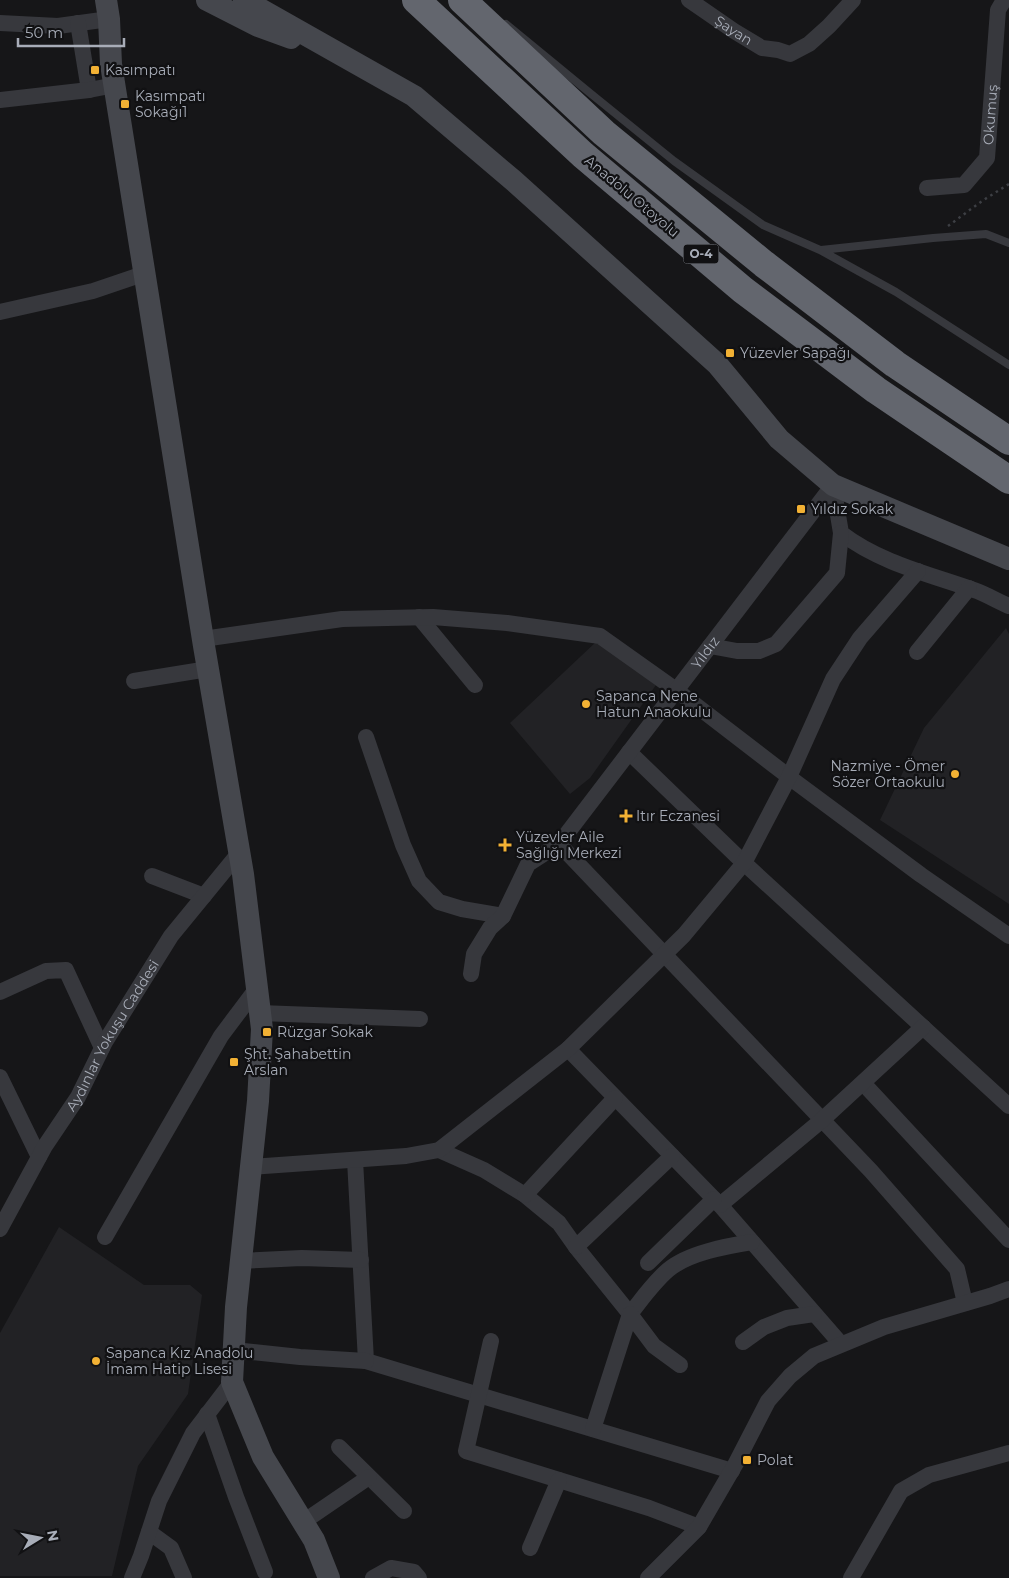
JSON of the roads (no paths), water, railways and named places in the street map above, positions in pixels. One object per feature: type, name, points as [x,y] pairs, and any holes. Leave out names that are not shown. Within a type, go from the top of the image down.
[{"type":"highway","name":"Anadolu Otoyolu","points":[[416,0],[583,155],[743,290],[876,390],[1009,480]]},
{"type":"highway","name":"O-4","points":[[462,0],[604,132],[764,264],[895,364],[1009,441]]},
{"type":"street","points":[[207,0],[258,26],[358,63]]},
{"type":"street","points":[[244,0],[414,96],[514,181],[717,364],[779,439],[833,486],[1009,559]]},
{"type":"street","name":"Şayan","points":[[689,0],[762,48],[790,54],[810,44],[853,0]]},
{"type":"street","name":"Okumuş","points":[[927,188],[964,185],[986,158],[998,10],[1004,0]]},
{"type":"street","points":[[0,23],[58,26],[78,23],[108,10],[115,85],[239,853],[262,1029],[258,1101],[236,1307],[232,1382],[263,1456],[314,1540],[329,1578]]},
{"type":"street","points":[[78,23],[90,90]]},
{"type":"street","points":[[0,100],[90,90],[115,85]]},
{"type":"street","points":[[0,312],[93,291],[146,274]]},
{"type":"street","points":[[710,646],[737,651],[759,651],[776,644],[837,573],[840,533],[833,486]]},
{"type":"street","name":"Yıldız","points":[[471,974],[474,954],[490,928],[502,916],[528,864],[559,844],[833,486]]},
{"type":"street","points":[[840,533],[854,544],[894,563],[969,588],[1009,606]]},
{"type":"street","points":[[251,1167],[406,1156],[439,1150],[568,1049],[684,936],[744,863],[789,776],[833,679],[860,638],[918,571]]},
{"type":"street","points":[[918,652],[969,588]]},
{"type":"street","points":[[203,639],[342,618],[419,617],[508,623],[600,636],[676,690],[922,875],[1009,936]]},
{"type":"street","points":[[419,617],[475,684]]},
{"type":"street","points":[[134,681],[208,669]]},
{"type":"street","points":[[366,738],[403,845],[419,880],[440,902],[462,909],[502,916]]},
{"type":"street","points":[[630,752],[744,863],[1009,1106]]},
{"type":"street","points":[[559,844],[871,1171],[957,1270],[965,1303]]},
{"type":"street","name":"Aydınlar Yokuşu Caddesi","points":[[0,1229],[39,1157],[78,1097],[102,1048],[171,936],[239,853]]},
{"type":"street","points":[[152,876],[204,896]]},
{"type":"street","points":[[0,992],[46,971],[66,970],[102,1048]]},
{"type":"street","points":[[104,1237],[221,1036],[257,988]]},
{"type":"street","points":[[260,1013],[420,1019]]},
{"type":"street","points":[[648,1263],[717,1202],[822,1120],[923,1027]]},
{"type":"street","points":[[568,1049],[717,1202],[841,1344]]},
{"type":"street","points":[[0,1077],[39,1157]]},
{"type":"street","points":[[863,1082],[1009,1240]]},
{"type":"street","points":[[525,1195],[615,1098]]},
{"type":"street","points":[[439,1150],[484,1170],[525,1195],[559,1222],[654,1346],[680,1365]]},
{"type":"street","points":[[576,1246],[672,1156]]},
{"type":"street","points":[[355,1160],[366,1361]]},
{"type":"street","points":[[593,1429],[630,1314],[650,1288],[670,1269],[697,1255],[725,1246],[752,1242]]},
{"type":"street","points":[[240,1261],[302,1258],[360,1260]]},
{"type":"street","points":[[648,1578],[699,1527],[732,1471],[768,1401],[790,1376],[814,1356],[884,1327],[1009,1289]]},
{"type":"street","points":[[744,1342],[764,1326],[787,1318],[814,1314]]},
{"type":"street","points":[[491,1342],[466,1451],[649,1508],[699,1527]]},
{"type":"street","points":[[234,1350],[366,1361],[732,1471]]},
{"type":"street","points":[[132,1578],[159,1502],[193,1433],[232,1382]]},
{"type":"street","points":[[207,1414],[265,1572]]},
{"type":"street","points":[[339,1447],[404,1511]]},
{"type":"street","points":[[851,1578],[901,1491],[929,1475],[1009,1453]]},
{"type":"street","points":[[303,1522],[369,1477]]},
{"type":"street","points":[[530,1548],[560,1480]]},
{"type":"street","points":[[149,1532],[171,1548],[184,1578]]},
{"type":"street","points":[[373,1578],[391,1568],[414,1572],[419,1578]]},
{"type":"lane","points":[[496,16],[674,161],[738,208],[763,225],[820,250],[896,292],[1009,365]]},
{"type":"lane","points":[[820,250],[986,234],[1009,243]]},
{"type":"place","name":"Kasımpatı","points":[[95,70]]},
{"type":"place","name":"Kasımpatı Sokağı1","points":[[125,104]]},
{"type":"place","name":"Yüzevler Sapağı","points":[[730,353]]},
{"type":"place","name":"Yıldız Sokak","points":[[801,509]]},
{"type":"place","name":"Sapanca Nene Hatun Anaokulu","points":[[586,704]]},
{"type":"place","name":"Nazmiye - Ömer Sözer Ortaokulu","points":[[955,774]]},
{"type":"place","name":"Itır Eczanesi","points":[[626,816]]},
{"type":"place","name":"Yüzevler Aile Sağlığı Merkezi","points":[[505,845]]},
{"type":"place","name":"Rüzgar Sokak","points":[[267,1032]]},
{"type":"place","name":"Şht. Şahabettin Arslan","points":[[234,1062]]},
{"type":"place","name":"Sapanca Kız Anadolu İmam Hatip Lisesi","points":[[96,1361]]},
{"type":"place","name":"Polat","points":[[747,1460]]}]
